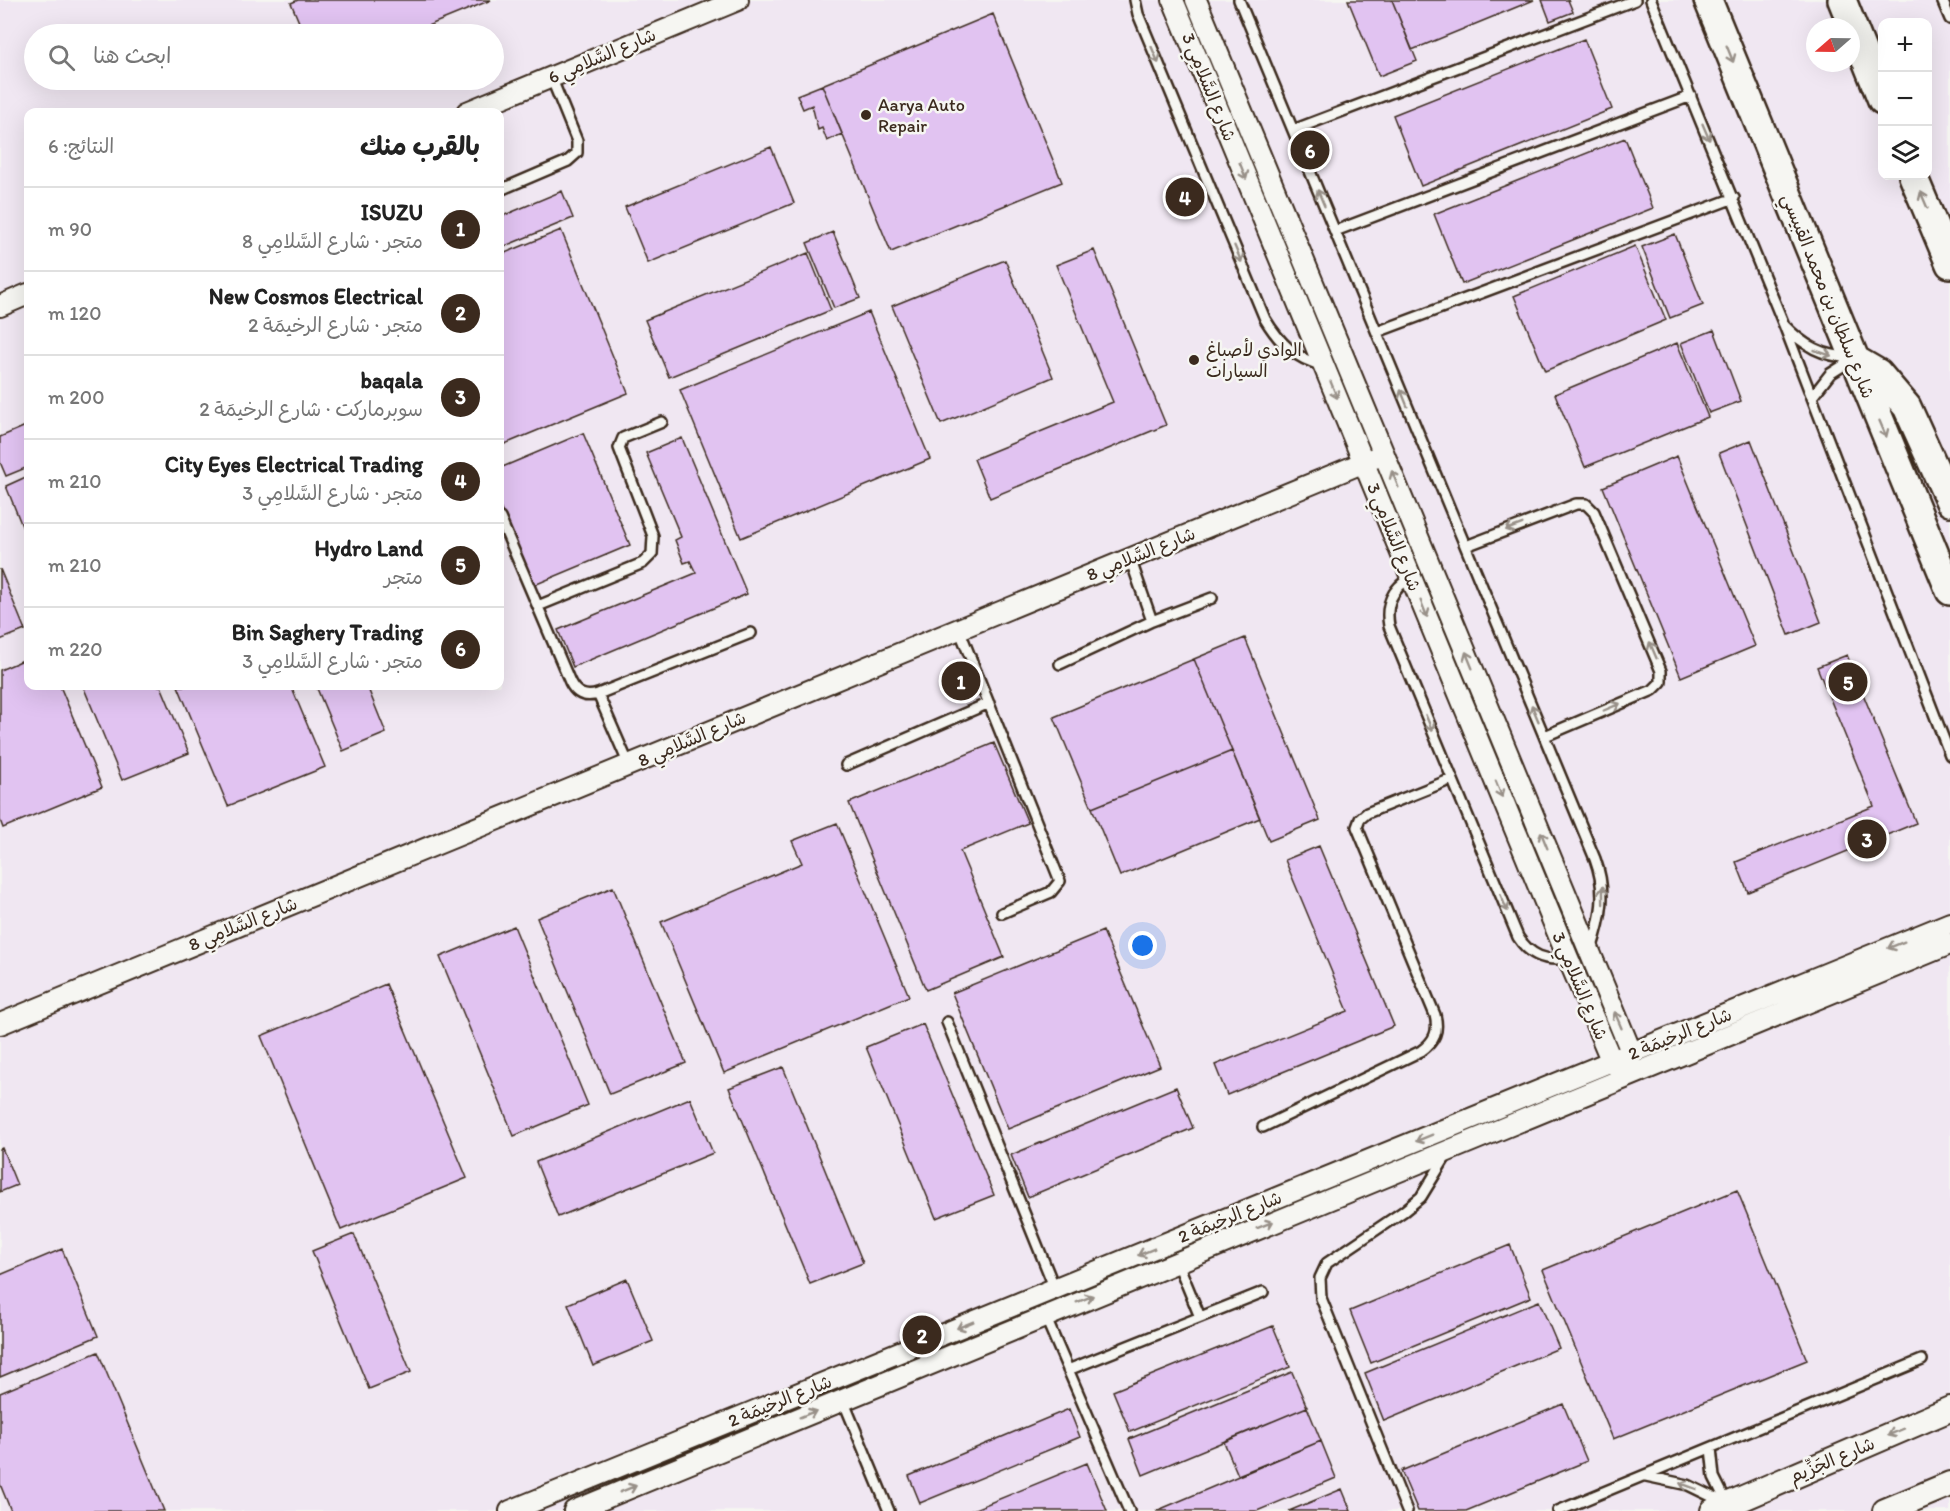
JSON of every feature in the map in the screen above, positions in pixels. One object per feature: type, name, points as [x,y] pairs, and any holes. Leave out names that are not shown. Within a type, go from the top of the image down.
[{"type":"main road","name":"شارع سلطان بن محمد القبيسي","points":[[1708,0],[1950,591]]},
{"type":"main road","points":[[1842,0],[1878,90]]},
{"type":"main road","points":[[1915,180],[1950,264]]},
{"type":"main road","points":[[1854,359],[1878,373],[1907,407],[1950,502]]},
{"type":"street","name":"شارع السَّلامِي 6","points":[[477,108],[738,0]]},
{"type":"street","name":"شارع السَّلامِي 3","points":[[1173,0],[1568,958],[1625,1064]]},
{"type":"street","name":"شارع السَّلامِي 3","points":[[1196,0],[1590,952],[1625,1064]]},
{"type":"street","points":[[0,306],[24,296]]},
{"type":"street","name":"شارع السَّلامِي 8","points":[[0,1024],[1384,454]]},
{"type":"street","name":"شارع الرخيمَة 2","points":[[1625,1064],[1950,923]]},
{"type":"street","name":"شارع الرخيمَة 2","points":[[510,1511],[1055,1289],[1625,1064],[1950,944]]},
{"type":"street","points":[[1450,1148],[1457,1136],[1469,1129],[1625,1064]]},
{"type":"street","name":"شارع الرخيمَة 2","points":[[574,1511],[1450,1148]]},
{"type":"street","name":"شارع الجَزِّيم","points":[[1720,1508],[1950,1409]]},
{"type":"street","points":[[1885,1511],[1950,1484]]},
{"type":"lane","points":[[1135,0],[1138,14],[1265,319],[1282,343],[1293,352],[1305,361],[1324,365]]},
{"type":"lane","points":[[1239,0],[1601,874],[1603,907],[1590,952]]},
{"type":"lane","points":[[1293,130],[1635,0]]},
{"type":"lane","points":[[1651,0],[1734,198],[1950,755]]},
{"type":"lane","points":[[1942,0],[1950,19]]},
{"type":"lane","points":[[504,188],[568,161],[577,153],[577,141],[551,77]]},
{"type":"lane","points":[[1335,231],[1691,96]]},
{"type":"lane","points":[[1377,332],[1734,198]]},
{"type":"lane","points":[[1784,325],[1798,340],[1818,352],[1854,359]]},
{"type":"lane","points":[[1812,397],[1830,374],[1854,359]]},
{"type":"lane","points":[[538,606],[643,563],[652,554],[653,536],[619,448],[623,438],[662,422]]},
{"type":"lane","points":[[1466,546],[1575,504],[1586,504],[1594,512],[1652,650],[1662,677],[1658,687],[1545,736]]},
{"type":"lane","points":[[504,527],[573,688],[585,695],[598,694],[751,633]]},
{"type":"lane","points":[[1130,558],[1152,621]]},
{"type":"lane","points":[[1411,577],[1400,584],[1391,597],[1388,606],[1389,626],[1452,779],[1524,946],[1540,958],[1558,960],[1568,958]]},
{"type":"lane","points":[[1060,664],[1152,621],[1212,598]]},
{"type":"lane","points":[[959,629],[1060,881],[1056,890],[1002,913]]},
{"type":"lane","points":[[598,694],[629,765]]},
{"type":"lane","points":[[846,765],[990,703]]},
{"type":"lane","points":[[1263,1127],[1421,1051],[1437,1032],[1435,1015],[1357,827],[1360,819],[1367,813],[1452,779]]},
{"type":"lane","points":[[947,1022],[1055,1289]]},
{"type":"lane","points":[[1407,1511],[1321,1298],[1320,1278],[1327,1263],[1404,1211],[1420,1197],[1434,1179],[1450,1148]]},
{"type":"lane","points":[[1177,1262],[1200,1317]]},
{"type":"lane","points":[[1068,1370],[1263,1292]]},
{"type":"lane","points":[[1045,1316],[1129,1511]]},
{"type":"lane","points":[[1558,1511],[1922,1360]]},
{"type":"lane","points":[[843,1400],[889,1511]]},
{"type":"lane","points":[[1711,1448],[1720,1508]]},
{"type":"lane","points":[[1644,1475],[1688,1485],[1720,1508]]},
{"type":"shaded area","points":[[0,0],[1950,0],[1950,1511],[0,1511]]},
{"type":"building","points":[[298,0],[491,0],[432,24],[300,24],[291,3]]},
{"type":"building","points":[[1348,0],[1392,0],[1417,61],[1379,76]]},
{"type":"building","points":[[1392,0],[1534,0],[1412,50]]},
{"type":"building","points":[[1542,0],[1568,0],[1573,12],[1550,21]]},
{"type":"building","points":[[993,14],[1062,182],[891,252],[822,85]]},
{"type":"building","points":[[1584,39],[1612,109],[1421,186],[1393,115]]},
{"type":"building","points":[[822,85],[842,134],[827,141],[822,128],[818,130],[812,105],[803,109],[797,95]]},
{"type":"building","points":[[1625,138],[1653,208],[1462,284],[1434,214]]},
{"type":"building","points":[[771,147],[794,203],[648,263],[625,207]]},
{"type":"building","points":[[562,191],[573,218],[504,246],[504,215]]},
{"type":"building","points":[[561,230],[628,393],[504,444],[504,253]]},
{"type":"building","points":[[833,232],[860,298],[834,308],[807,243]]},
{"type":"building","points":[[1675,234],[1703,305],[1670,318],[1642,247]]},
{"type":"building","points":[[1635,246],[1666,320],[1545,371],[1514,296]]},
{"type":"building","points":[[1094,250],[1166,425],[990,498],[974,459],[1113,402],[1056,265]]},
{"type":"building","points":[[808,253],[831,310],[669,377],[645,320]]},
{"type":"building","points":[[1005,260],[1053,377],[941,424],[892,306]]},
{"type":"building","points":[[869,312],[930,459],[741,538],[680,390]]},
{"type":"building","points":[[1714,330],[1741,401],[1709,413],[1681,343]]},
{"type":"building","points":[[1677,343],[1708,417],[1585,467],[1555,394]]},
{"type":"building","points":[[24,427],[24,469],[6,476],[0,462],[0,437]]},
{"type":"building","points":[[583,433],[630,545],[532,586],[504,517],[504,466]]},
{"type":"building","points":[[682,438],[747,594],[573,667],[558,630],[696,573],[690,561],[684,563],[675,540],[681,537],[646,453]]},
{"type":"building","points":[[1751,440],[1821,622],[1789,635],[1719,453]]},
{"type":"building","points":[[1677,456],[1755,646],[1681,677],[1603,487]]},
{"type":"building","points":[[24,478],[24,531],[6,486]]},
{"type":"building","points":[[0,569],[24,630],[0,640]]},
{"type":"building","points":[[1245,638],[1320,820],[1269,841],[1194,659]]},
{"type":"building","points":[[1847,655],[1916,823],[1748,892],[1736,862],[1874,806],[1817,667]]},
{"type":"building","points":[[1194,659],[1232,751],[1092,808],[1054,717]]},
{"type":"building","points":[[24,660],[24,690],[62,690],[102,787],[3,828],[0,820],[0,670]]},
{"type":"building","points":[[85,690],[163,690],[189,753],[122,780]]},
{"type":"building","points":[[180,690],[293,690],[325,767],[228,806]]},
{"type":"building","points":[[318,690],[369,690],[386,733],[343,751]]},
{"type":"building","points":[[994,743],[1028,823],[960,851],[1004,957],[926,990],[849,803]]},
{"type":"building","points":[[1232,751],[1260,818],[1120,876],[1092,808]]},
{"type":"building","points":[[837,823],[909,996],[724,1073],[661,922],[802,863],[792,841]]},
{"type":"building","points":[[1319,846],[1394,1026],[1227,1095],[1215,1065],[1348,1011],[1285,860]]},
{"type":"building","points":[[613,887],[686,1063],[610,1094],[537,918]]},
{"type":"building","points":[[514,926],[588,1105],[514,1136],[440,957]]},
{"type":"building","points":[[1103,931],[1160,1066],[1008,1129],[952,993]]},
{"type":"building","points":[[386,984],[467,1178],[341,1230],[261,1036]]},
{"type":"building","points":[[923,1024],[994,1195],[936,1218],[866,1047]]},
{"type":"building","points":[[783,1067],[863,1263],[810,1284],[729,1088]]},
{"type":"building","points":[[1176,1087],[1193,1128],[1028,1197],[1011,1155]]},
{"type":"building","points":[[690,1098],[713,1153],[558,1217],[536,1162]]},
{"type":"building","points":[[2,1148],[17,1185],[0,1192],[0,1149]]},
{"type":"building","points":[[1737,1190],[1807,1360],[1613,1439],[1543,1270]]},
{"type":"building","points":[[354,1234],[411,1372],[369,1389],[312,1251]]},
{"type":"building","points":[[1510,1245],[1531,1297],[1371,1363],[1350,1311]]},
{"type":"building","points":[[62,1249],[98,1336],[0,1377],[0,1275]]},
{"type":"building","points":[[627,1279],[653,1341],[593,1366],[568,1304]]},
{"type":"building","points":[[1539,1301],[1559,1348],[1384,1421],[1365,1373]]},
{"type":"building","points":[[1273,1326],[1290,1367],[1130,1432],[1113,1391]]},
{"type":"building","points":[[98,1352],[164,1511],[11,1511],[0,1484],[0,1393]]},
{"type":"building","points":[[1292,1372],[1307,1407],[1143,1475],[1129,1439]]},
{"type":"building","points":[[1563,1404],[1587,1461],[1466,1511],[1418,1511],[1401,1471]]},
{"type":"building","points":[[1307,1407],[1321,1441],[1238,1475],[1224,1442]]},
{"type":"building","points":[[1069,1409],[1080,1437],[920,1503],[909,1476]]},
{"type":"building","points":[[1321,1441],[1336,1478],[1257,1511],[1156,1511]]},
{"type":"building","points":[[1087,1463],[1107,1511],[970,1511]]},
{"type":"building","points":[[1342,1489],[1351,1511],[1289,1511]]},
{"type":"place","name":"Aarya Auto Repair","points":[[866,115]]},
{"type":"place","name":"Bin Saghery Trading","points":[[1310,150]]},
{"type":"place","name":"City Eyes Electrical Trading","points":[[1185,197]]},
{"type":"place","name":"الوادي لأصباغ السيارات","points":[[1194,360]]},
{"type":"place","name":"ISUZU","points":[[961,681]]},
{"type":"place","name":"Hydro Land","points":[[1848,682]]},
{"type":"place","name":"baqala","points":[[1867,839]]},
{"type":"place","name":"New Cosmos Electrical","points":[[922,1335]]}]
